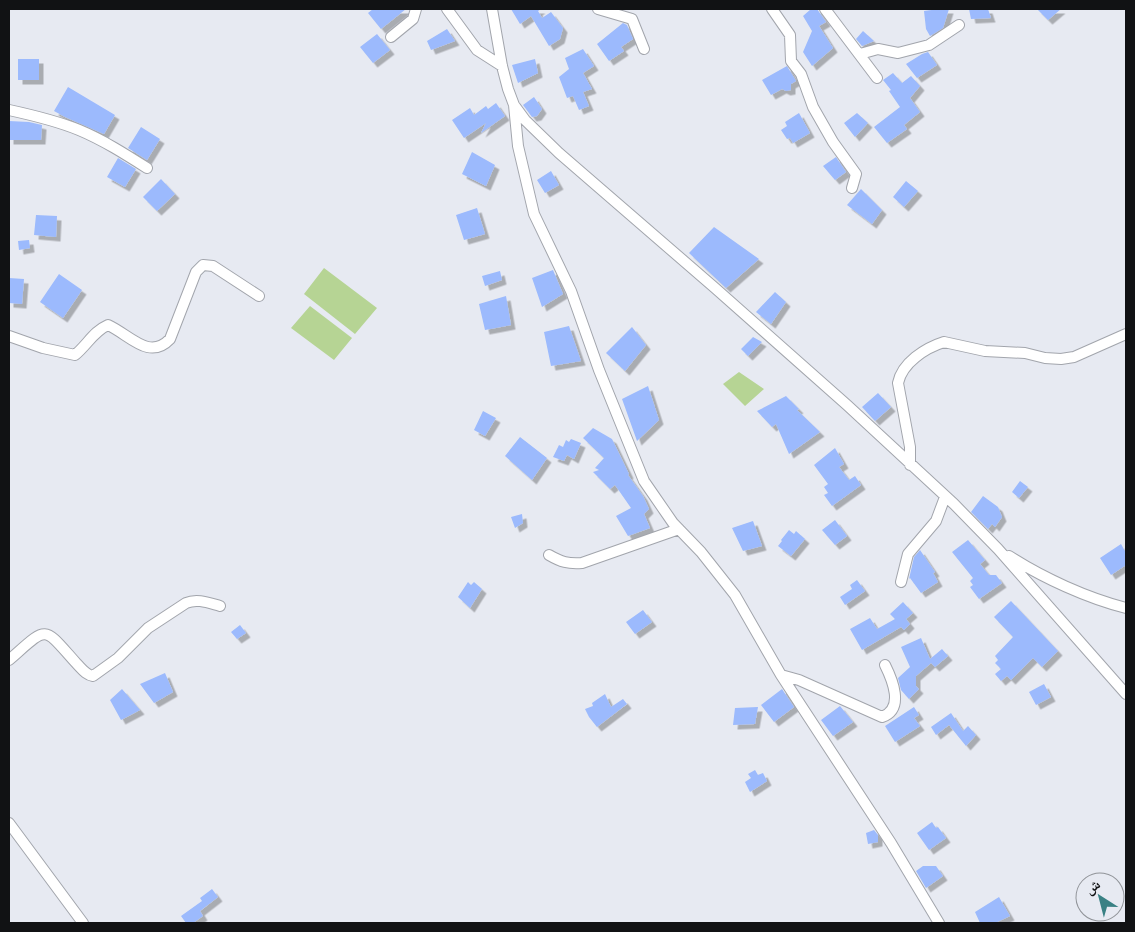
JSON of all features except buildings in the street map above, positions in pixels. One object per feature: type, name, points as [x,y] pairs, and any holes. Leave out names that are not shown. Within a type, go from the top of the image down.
[{"type":"street","points":[[391,38],[413,19],[416,9]]},
{"type":"street","points":[[447,9],[477,50],[502,66]]},
{"type":"street","points":[[492,9],[502,66],[514,105],[518,146],[534,214],[570,290],[599,370],[644,481],[654,498],[679,529],[717,570],[735,595],[781,676],[891,843],[940,923]]},
{"type":"street","points":[[598,9],[632,19],[644,49]]},
{"type":"street","points":[[772,9],[790,35],[791,61],[801,74],[813,106],[833,142],[856,174],[852,188]]},
{"type":"street","points":[[825,9],[877,78]]},
{"type":"street","points":[[860,54],[878,49],[898,54],[929,45],[959,25]]},
{"type":"street","points":[[514,105],[525,120],[560,154],[847,405],[946,497],[998,549],[1126,694]]},
{"type":"street","points":[[9,110],[39,117],[79,130],[120,150],[147,168]]},
{"type":"street","points":[[9,336],[43,348],[75,355],[84,348],[100,328],[108,325],[120,330],[143,346],[152,349],[163,346],[170,339],[196,272],[203,265],[213,266],[259,296]]},
{"type":"street","points":[[910,465],[910,447],[898,383],[905,367],[925,352],[944,342],[985,351],[1026,353],[1045,358],[1061,359],[1074,357],[1126,334]]},
{"type":"street","points":[[901,582],[908,554],[936,521],[946,497]]},
{"type":"street","points":[[549,555],[569,564],[582,563],[679,529]]},
{"type":"street","points":[[998,549],[1038,573],[1124,605]]},
{"type":"street","points":[[9,660],[35,636],[46,633],[85,672],[93,676],[118,658],[148,628],[186,603],[190,601],[204,601],[220,606]]},
{"type":"street","points":[[781,676],[798,680],[882,717],[886,716],[895,701],[891,677],[885,665]]},
{"type":"street","points":[[9,823],[83,923]]},
{"type":"green space","points":[[324,268],[377,308],[355,334],[304,294]]},
{"type":"green space","points":[[310,306],[352,338],[334,360],[291,328]]},
{"type":"green space","points":[[739,372],[764,389],[745,406],[723,384]]}]
